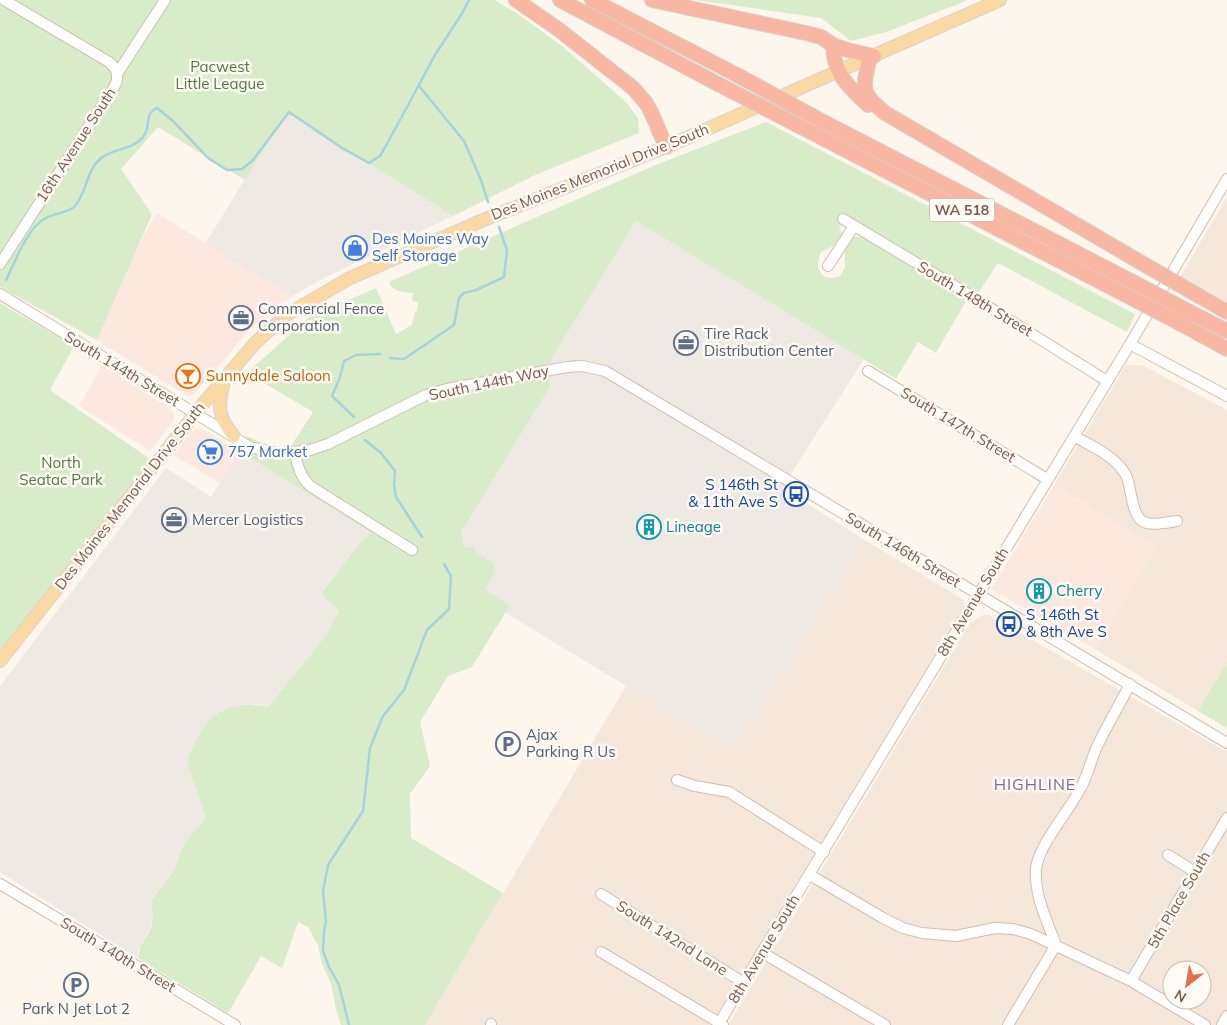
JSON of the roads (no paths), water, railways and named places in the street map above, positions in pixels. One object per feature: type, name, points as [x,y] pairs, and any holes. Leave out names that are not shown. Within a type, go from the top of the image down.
[{"type":"highway","points":[[516,0],[558,29],[633,88],[646,103],[666,147]]},
{"type":"highway","name":"WA 518","points":[[560,0],[1227,349]]},
{"type":"highway","name":"WA 518","points":[[592,0],[1227,331]]},
{"type":"highway","points":[[652,0],[806,33],[821,37],[833,45],[872,56],[864,82],[865,92],[871,102],[885,113],[1227,312]]},
{"type":"highway","points":[[833,45],[833,56],[837,70],[845,82],[874,111],[894,123],[923,136]]},
{"type":"main road","name":"Des Moines Memorial Drive South","points":[[0,661],[224,378],[256,342],[288,314],[350,278],[481,221],[666,147],[837,70],[1000,0]]},
{"type":"main road","points":[[224,378],[220,399],[220,415],[234,436]]},
{"type":"street","points":[[4,0],[110,62],[117,74]]},
{"type":"street","name":"16th Avenue South","points":[[0,264],[113,89],[117,81],[117,74],[165,0]]},
{"type":"street","name":"8th Avenue South","points":[[720,1024],[1130,344],[1227,179]]},
{"type":"street","name":"South 148th Street","points":[[843,219],[1107,381]]},
{"type":"street","points":[[828,266],[854,226]]},
{"type":"street","name":"South 144th Street","points":[[0,294],[250,447],[264,451],[295,453]]},
{"type":"street","points":[[1130,344],[1227,396]]},
{"type":"street","name":"South 144th Way","points":[[295,453],[328,444],[412,401],[446,389],[567,366],[582,366],[605,372]]},
{"type":"street","name":"South 147th Street","points":[[868,371],[1047,479]]},
{"type":"street","name":"South 146th Street","points":[[605,372],[623,380],[1227,743]]},
{"type":"street","points":[[1074,436],[1105,454],[1123,470],[1127,477],[1136,514],[1140,519],[1145,523],[1156,525],[1177,521]]},
{"type":"street","points":[[295,453],[299,472],[310,486],[412,550]]},
{"type":"street","points":[[1056,945],[1042,910],[1038,894],[1036,865],[1050,836],[1079,791],[1102,736],[1130,684]]},
{"type":"street","points":[[677,780],[696,786],[729,792],[824,852]]},
{"type":"street","name":"5th Place South","points":[[1131,981],[1227,818]]},
{"type":"street","points":[[1168,856],[1195,872]]},
{"type":"street","points":[[810,874],[903,928],[922,933],[956,936],[995,928],[1013,929],[1031,934],[1131,981],[1205,1025]]},
{"type":"street","name":"South 140th Street","points":[[0,884],[235,1025]]},
{"type":"street","name":"South 142nd Lane","points":[[601,894],[744,982]]},
{"type":"street","points":[[1008,1025],[1056,945]]},
{"type":"street","points":[[601,952],[720,1024]]},
{"type":"street","points":[[762,953],[885,1025]]},
{"type":"street","points":[[1222,1025],[1227,1016]]},
{"type":"waterway","points":[[6,280],[32,230],[44,219],[75,206],[95,164],[105,155],[139,141],[146,133],[150,114],[157,108],[174,122],[208,158],[227,170],[242,169],[253,160],[289,112],[342,148],[369,163],[380,156],[435,55],[469,0]]},
{"type":"waterway","points":[[419,86],[464,141],[481,180],[488,202]]},
{"type":"waterway","points":[[390,358],[404,359],[454,325],[459,298],[464,293],[476,290],[504,277],[507,250],[499,227]]},
{"type":"waterway","points":[[354,417],[332,396],[344,361],[356,355],[380,354]]},
{"type":"waterway","points":[[365,440],[381,453],[395,471],[394,485],[396,497],[422,537]]},
{"type":"waterway","points":[[349,1025],[339,985],[323,951],[326,922],[323,891],[328,865],[363,811],[370,748],[383,716],[404,690],[427,630],[449,609],[451,576],[444,564]]},
{"type":"place","name":"Des Moines Way Self Storage","points":[[355,248]]},
{"type":"place","name":"Commercial Fence Corporation","points":[[241,318]]},
{"type":"place","name":"Tire Rack Distribution Center","points":[[686,343]]},
{"type":"place","name":"Sunnydale Saloon","points":[[188,376]]},
{"type":"place","name":"757 Market","points":[[210,452]]},
{"type":"place","name":"S 146th St & 11th Ave S","points":[[796,494]]},
{"type":"place","name":"Mercer Logistics","points":[[174,520]]},
{"type":"place","name":"Lineage","points":[[649,527]]},
{"type":"place","name":"Cherry","points":[[1039,591]]},
{"type":"place","name":"S 146th St & 8th Ave S","points":[[1009,624]]},
{"type":"place","name":"Ajax Parking R Us","points":[[508,744]]},
{"type":"place","name":"Park N Jet Lot 2","points":[[76,985]]},
{"type":"district","name":"HIGHLINE","points":[[1035,784]]},
{"type":"park label","name":"Pacwest Little League","points":[[220,76]]},
{"type":"park label","name":"North Seatac Park","points":[[61,472]]}]
